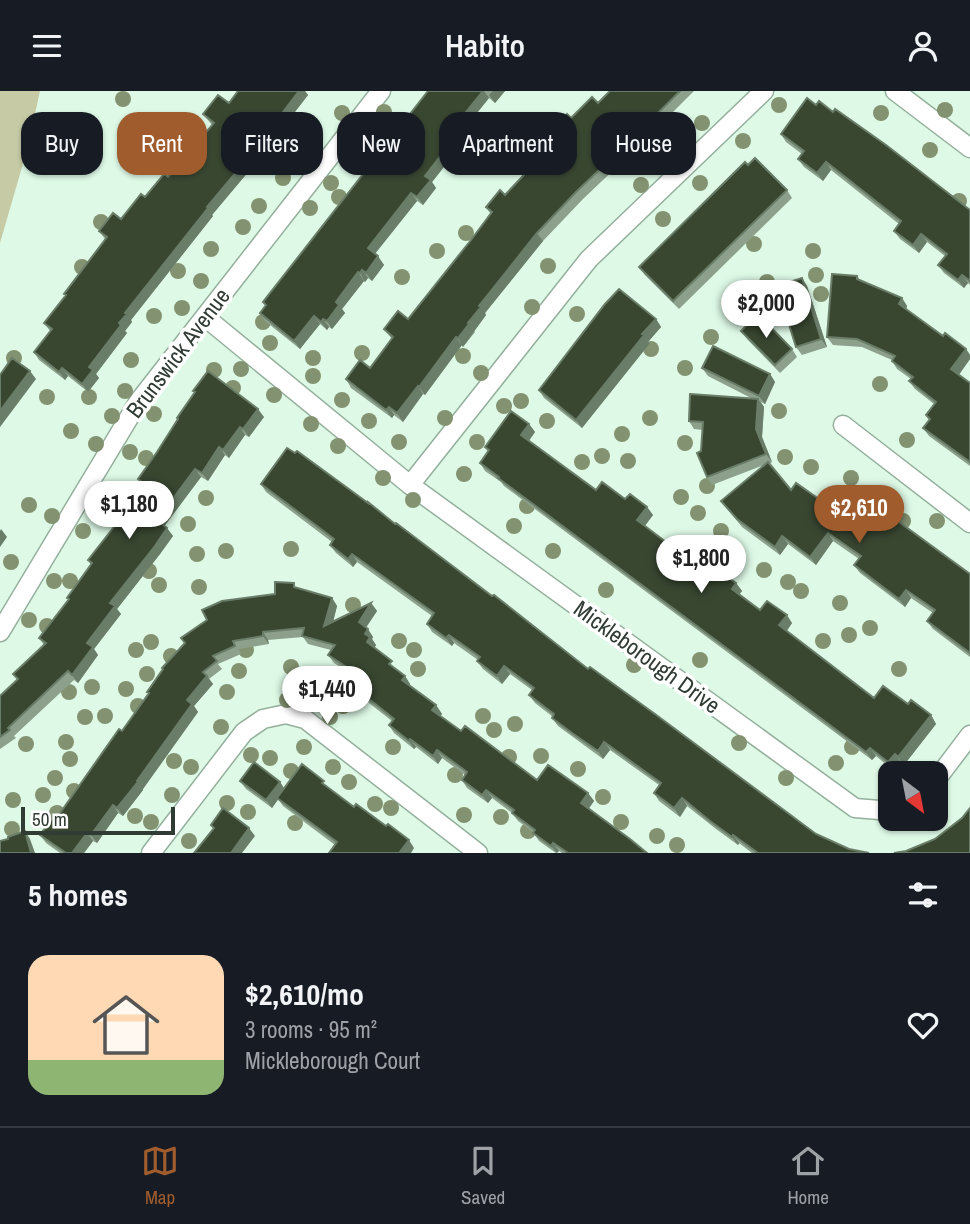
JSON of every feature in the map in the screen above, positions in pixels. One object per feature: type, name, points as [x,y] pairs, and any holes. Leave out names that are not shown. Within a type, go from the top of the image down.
[{"type":"street","points":[[410,485],[589,259],[764,91]]},
{"type":"street","points":[[895,91],[970,148]]},
{"type":"street","name":"Brunswick Avenue","points":[[0,632],[139,401],[371,94]]},
{"type":"street","name":"Mickleborough Drive","points":[[205,317],[410,485],[855,808],[878,810]]},
{"type":"street","points":[[843,425],[970,523]]},
{"type":"street","points":[[151,853],[244,732],[263,719],[286,714],[305,719],[474,852]]},
{"type":"street","points":[[948,764],[970,735]]},
{"type":"green space","points":[[0,91],[40,91],[35,112],[21,112],[21,171],[0,243]]},
{"type":"building","points":[[238,91],[299,91],[283,112],[221,112],[221,175],[234,175],[125,313],[127,314],[119,323],[121,325],[89,367],[93,370],[82,384],[62,368],[59,372],[34,352],[52,329],[44,323],[107,237],[99,231],[113,213],[121,219],[141,194],[145,197],[163,175],[207,175],[207,131],[214,123],[205,112],[218,95],[229,103]]},
{"type":"building","points":[[428,91],[483,91],[466,112],[439,112],[439,158],[425,176],[431,180],[417,197],[411,193],[368,248],[378,256],[366,273],[362,270],[358,272],[336,302],[339,305],[327,321],[323,319],[321,322],[314,316],[294,341],[260,313],[266,305],[263,302],[362,175],[425,175],[425,112],[412,112]]},
{"type":"building","points":[[610,91],[680,91],[659,112],[591,112],[591,175],[594,175],[537,233],[479,306],[481,307],[469,324],[397,413],[389,407],[386,410],[346,379],[360,360],[370,368],[393,337],[384,329],[398,311],[408,319],[492,212],[486,207],[500,190],[505,195],[524,175],[577,175],[577,112],[592,97],[598,103]]},
{"type":"building","points":[[807,98],[816,105],[819,101],[833,112],[835,109],[970,210],[970,281],[962,275],[958,280],[938,265],[947,254],[921,234],[913,245],[894,231],[901,221],[826,162],[817,173],[798,159],[804,151],[781,134]]},
{"type":"building","points":[[755,158],[787,190],[673,301],[639,267],[745,162],[748,165]]},
{"type":"building","points":[[832,274],[857,276],[857,279],[902,298],[899,304],[966,349],[951,369],[970,383],[970,462],[923,428],[930,419],[926,415],[936,402],[909,381],[913,377],[892,361],[895,356],[857,339],[827,337]]},
{"type":"building","points":[[802,278],[821,339],[796,347],[777,286]]},
{"type":"building","points":[[619,289],[656,319],[576,420],[539,390]]},
{"type":"building","points":[[758,314],[792,349],[775,365],[741,331]]},
{"type":"building","points":[[713,346],[770,374],[759,396],[702,368]]},
{"type":"building","points":[[12,358],[30,371],[0,411],[0,375]]},
{"type":"building","points":[[208,371],[258,409],[223,450],[219,447],[202,473],[195,469],[157,520],[167,528],[110,603],[115,606],[87,643],[93,647],[72,675],[68,671],[0,737],[0,696],[18,679],[13,674],[46,643],[39,638],[92,563],[88,560],[117,523],[114,521],[142,482],[138,479]]},
{"type":"building","points":[[690,394],[758,399],[756,429],[766,454],[707,477],[697,453],[701,451],[703,422],[689,421]]},
{"type":"building","points":[[511,411],[529,424],[521,435],[596,490],[602,482],[625,499],[630,494],[647,507],[637,520],[666,542],[669,539],[713,576],[717,570],[736,583],[732,589],[760,610],[767,601],[787,615],[779,625],[874,698],[883,686],[908,704],[911,700],[931,715],[898,757],[895,754],[887,761],[870,748],[866,752],[498,478],[480,463],[489,450],[485,447]]},
{"type":"building","points":[[287,448],[295,453],[297,451],[368,502],[494,595],[588,669],[590,667],[655,714],[816,834],[849,849],[869,853],[758,853],[733,835],[732,837],[682,798],[674,808],[654,793],[661,783],[604,742],[598,751],[572,733],[552,718],[554,714],[529,695],[534,688],[504,666],[497,676],[477,661],[480,657],[449,635],[446,638],[427,624],[434,613],[352,554],[348,559],[330,545],[334,539],[261,484]]},
{"type":"building","points":[[768,462],[791,490],[796,483],[826,504],[833,495],[855,511],[865,497],[970,574],[970,653],[927,621],[935,610],[906,590],[899,599],[854,565],[861,556],[828,533],[810,557],[782,536],[775,547],[737,519],[721,501]]},
{"type":"building","points":[[275,582],[294,583],[294,587],[332,598],[324,626],[371,603],[359,622],[368,629],[365,634],[370,637],[367,642],[392,661],[389,664],[405,676],[402,680],[436,705],[432,710],[461,731],[465,726],[537,780],[548,765],[588,793],[581,803],[647,853],[568,853],[553,843],[551,846],[512,813],[514,810],[486,790],[482,795],[462,780],[467,772],[437,750],[433,756],[389,725],[394,719],[347,679],[353,671],[328,655],[335,645],[302,636],[304,628],[263,632],[263,636],[233,641],[235,646],[213,656],[217,661],[203,672],[207,676],[187,700],[192,704],[138,782],[117,808],[113,805],[91,835],[87,833],[72,853],[66,853],[40,835],[55,814],[58,816],[119,729],[122,731],[149,693],[147,692],[162,668],[185,643],[181,638],[207,620],[202,610],[222,601],[275,594]]},
{"type":"building","points":[[254,762],[280,782],[266,800],[240,781]]},
{"type":"building","points":[[302,764],[354,807],[356,804],[409,840],[399,853],[329,853],[337,842],[277,798]]},
{"type":"building","points":[[223,808],[249,828],[231,853],[194,853],[214,828],[211,825]]},
{"type":"building","points":[[970,808],[970,853],[894,853],[935,839],[962,818]]},
{"type":"building","points":[[25,831],[31,853],[0,853],[0,841]]}]
